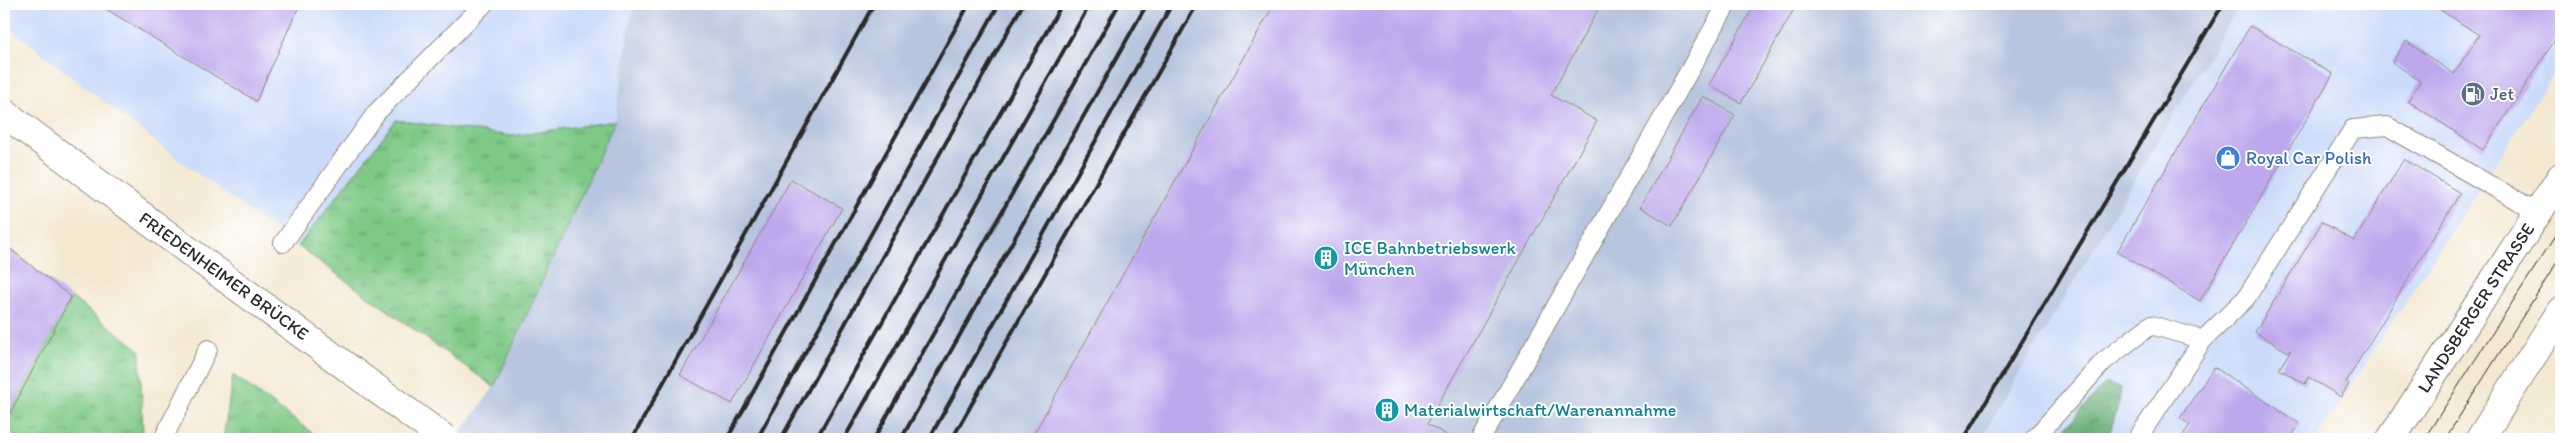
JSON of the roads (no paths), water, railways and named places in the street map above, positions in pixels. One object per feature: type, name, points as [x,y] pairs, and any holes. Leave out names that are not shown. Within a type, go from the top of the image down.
[{"type":"main road","name":"FRIEDENHEIMER BRÜCKE","points":[[4,113],[445,439]]},
{"type":"main road","name":"LANDSBERGER STRASSE","points":[[2391,439],[2561,177]]},
{"type":"main road","points":[[2480,439],[2561,311]]},
{"type":"lane","points":[[283,243],[376,113],[484,4]]},
{"type":"lane","points":[[1481,439],[1727,4]]},
{"type":"lane","points":[[2137,439],[2202,340],[2246,298],[2353,129],[2387,126],[2539,213]]},
{"type":"lane","points":[[2034,439],[2104,361],[2151,326],[2202,340]]},
{"type":"lane","points":[[163,439],[208,349]]},
{"type":"tram line","points":[[2424,439],[2561,227]]},
{"type":"tram line","points":[[2445,439],[2561,256]]},
{"type":"railway","points":[[632,439],[874,4]]},
{"type":"railway","points":[[727,439],[969,4]]},
{"type":"railway","points":[[757,439],[999,4]]},
{"type":"railway","points":[[781,439],[1023,4]]},
{"type":"railway","points":[[816,439],[1062,4]]},
{"type":"railway","points":[[844,439],[1090,4]]},
{"type":"railway","points":[[874,439],[1119,4]]},
{"type":"railway","points":[[901,439],[1147,4]]},
{"type":"railway","points":[[929,439],[1172,4]]},
{"type":"railway","points":[[952,439],[1197,4]]},
{"type":"railway","points":[[1964,439],[2223,4]]},
{"type":"place","name":"Jet","points":[[2473,94]]},
{"type":"place","name":"Royal Car Polish","points":[[2228,158]]},
{"type":"place","name":"ICE Bahnbetriebswerk München","points":[[1326,258]]},
{"type":"place","name":"Materialwirtschaft/Warenannahme","points":[[1387,410]]}]
